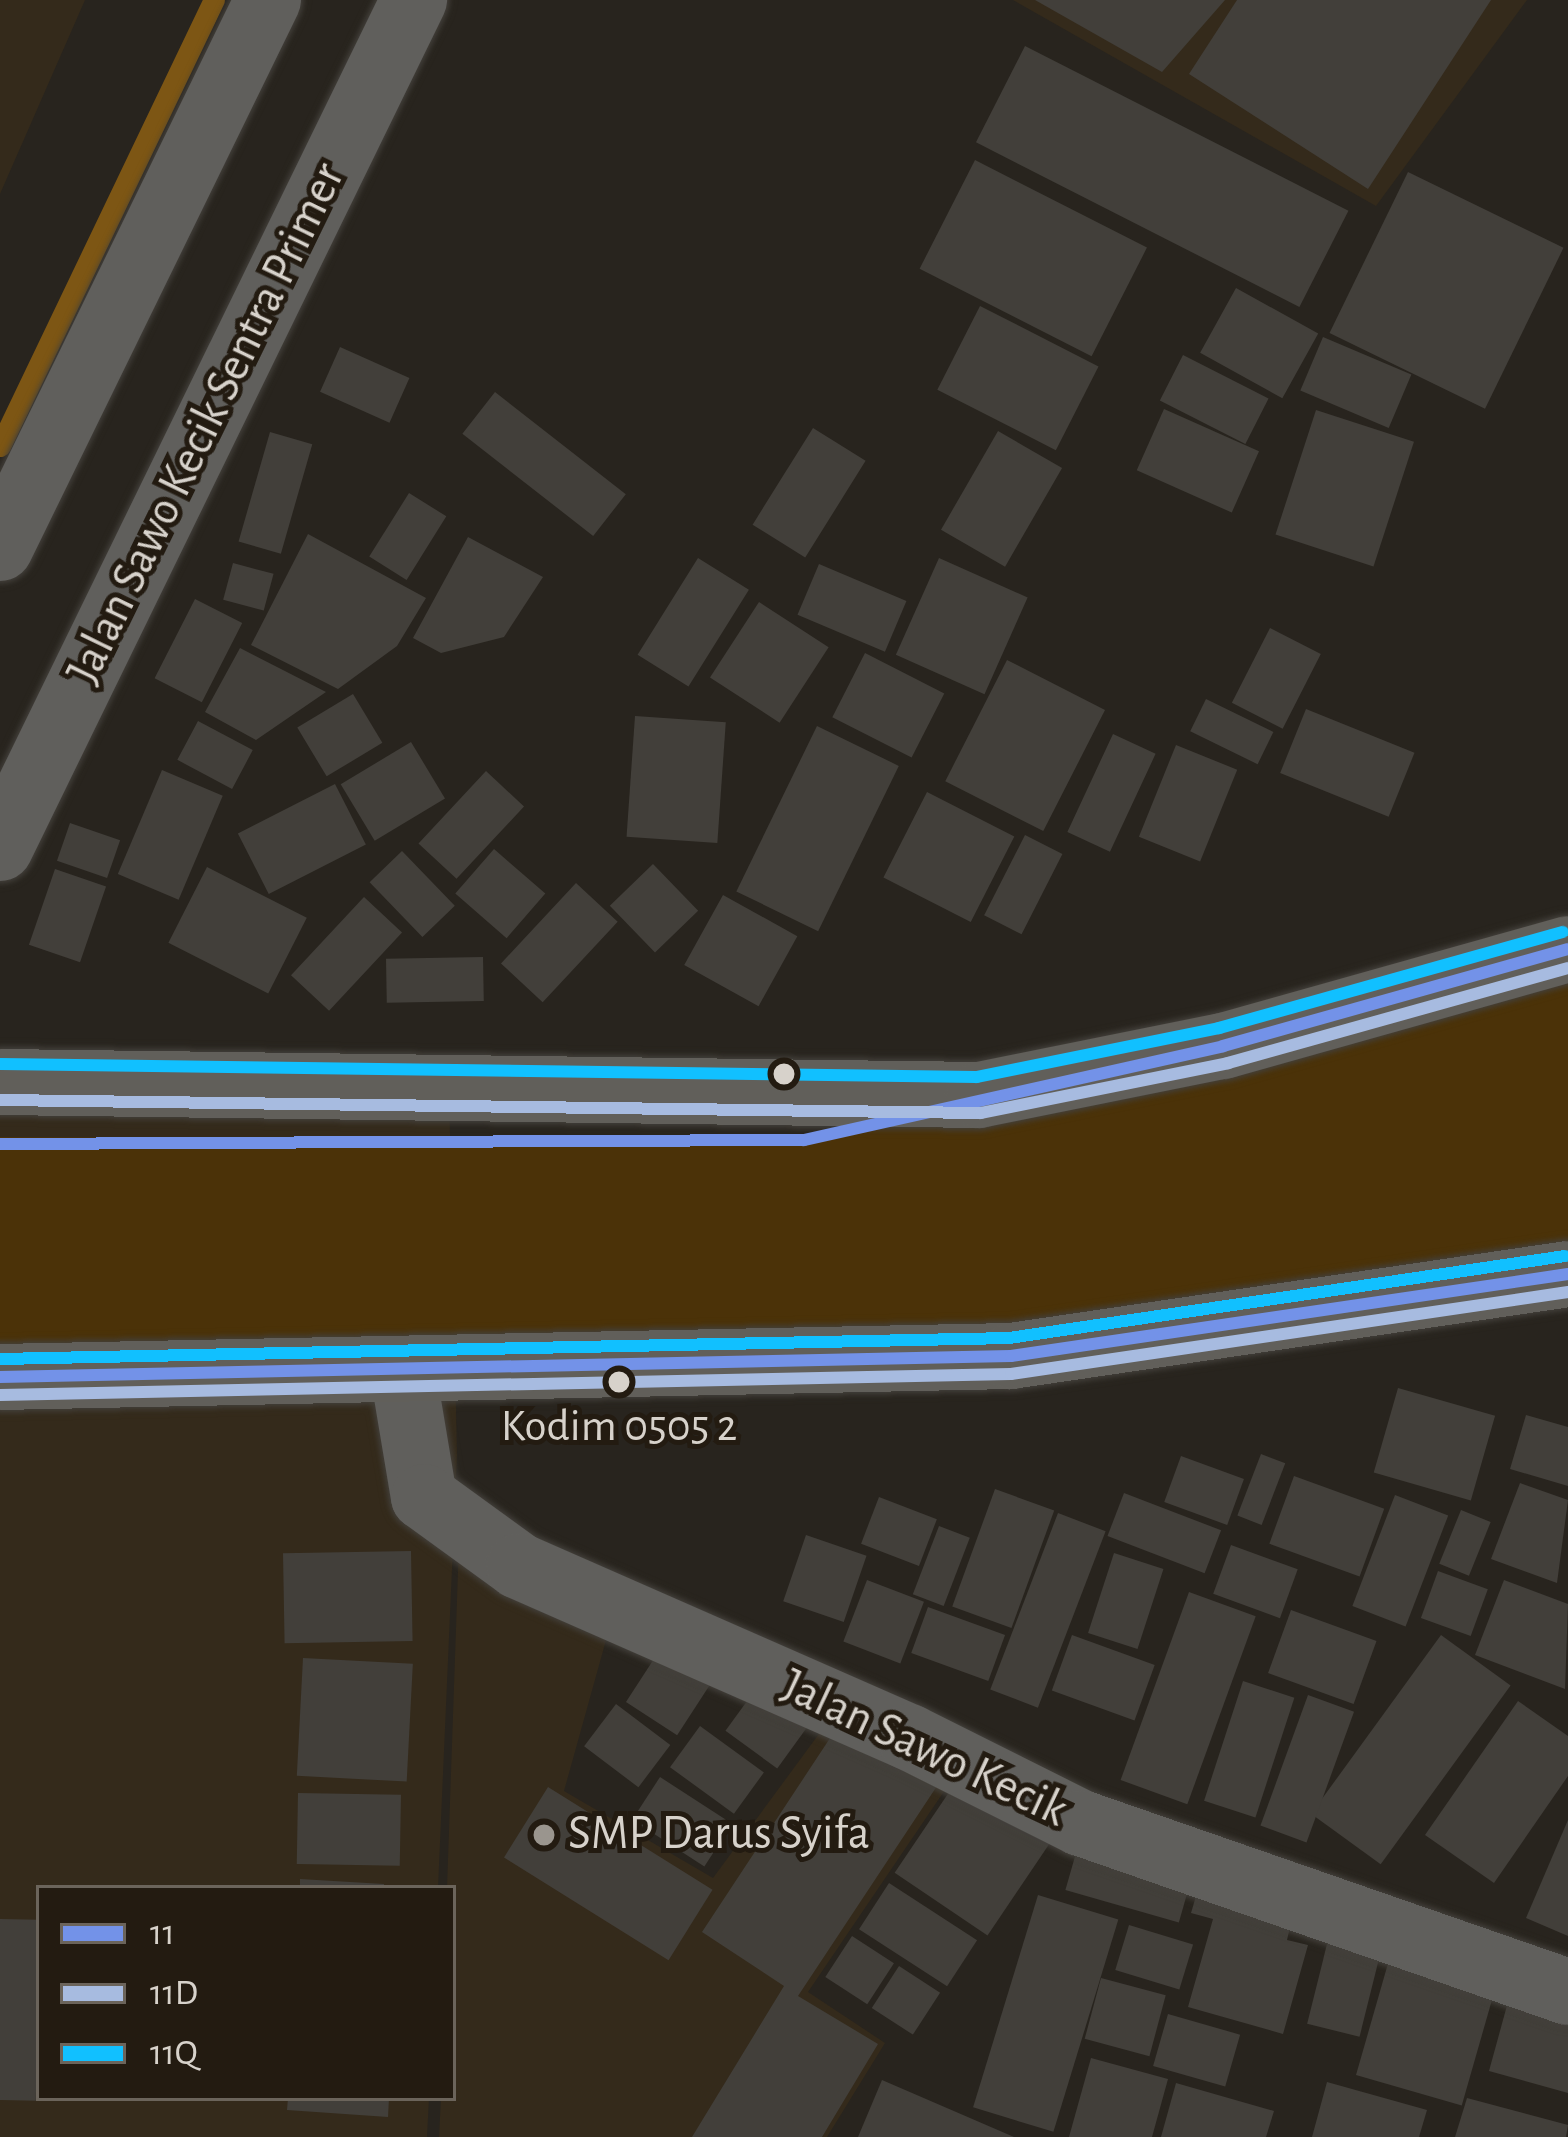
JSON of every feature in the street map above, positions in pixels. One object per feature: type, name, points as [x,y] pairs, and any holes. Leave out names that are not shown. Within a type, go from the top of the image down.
[{"type":"main road","points":[[0,1082],[979,1095],[1223,1046],[1568,949]]},
{"type":"main road","points":[[0,1377],[1011,1356],[1568,1274]]},
{"type":"street","points":[[0,548],[268,0]]},
{"type":"street","name":"Jalan Sawo Kecik Sentra Primer","points":[[0,848],[415,0]]},
{"type":"street","name":"Jalan Sawo Kecik","points":[[403,1372],[424,1497],[519,1566],[909,1737],[1081,1823],[1568,1992]]},
{"type":"shaded area","points":[[0,0],[85,0],[0,194]]},
{"type":"shaded area","points":[[1013,0],[1527,0],[1376,206]]},
{"type":"shaded area","points":[[1568,949],[1568,1274],[1167,1338],[0,1370],[0,1137],[793,1140],[897,1126]]},
{"type":"shaded area","points":[[0,1082],[449,1088],[457,1455],[438,1885],[36,1885],[36,2101],[429,2101],[427,2137],[0,2137]]},
{"type":"shaded area","name":"SMP Darus Syifa","points":[[460,1513],[608,1633],[564,1791],[713,1878],[838,1708],[949,1784],[808,1992],[885,2043],[827,2137],[439,2137],[441,2101],[456,2101],[456,1885],[447,1885]]},
{"type":"building","points":[[1035,0],[1225,0],[1162,72]]},
{"type":"building","points":[[1237,0],[1491,0],[1368,189],[1189,74]]},
{"type":"building","points":[[1025,46],[1348,211],[1299,307],[976,142]]},
{"type":"building","points":[[975,160],[1147,248],[1092,356],[920,269]]},
{"type":"building","points":[[1408,172],[1563,248],[1485,409],[1330,333]]},
{"type":"building","points":[[1236,288],[1318,334],[1282,398],[1200,353]]},
{"type":"building","points":[[980,306],[1099,366],[1056,450],[937,390]]},
{"type":"building","points":[[1323,337],[1411,375],[1389,428],[1300,390]]},
{"type":"building","points":[[340,347],[409,378],[389,423],[320,392]]},
{"type":"building","points":[[1183,355],[1269,399],[1245,444],[1160,400]]},
{"type":"building","points":[[495,392],[626,494],[593,536],[462,434]]},
{"type":"building","points":[[1164,409],[1259,451],[1232,513],[1137,470]]},
{"type":"building","points":[[1316,410],[1414,442],[1373,566],[1276,535]]},
{"type":"building","points":[[813,428],[866,461],[805,558],[753,525]]},
{"type":"building","points":[[998,431],[1062,468],[1005,567],[941,530]]},
{"type":"building","points":[[270,432],[312,444],[281,554],[239,542]]},
{"type":"building","points":[[409,493],[446,516],[407,580],[369,557]]},
{"type":"building","points":[[308,534],[426,598],[397,646],[338,689],[251,645]]},
{"type":"building","points":[[468,537],[543,577],[504,637],[441,653],[413,638]]},
{"type":"building","points":[[698,558],[749,590],[688,686],[638,655]]},
{"type":"building","points":[[939,558],[1028,597],[984,694],[896,655]]},
{"type":"building","points":[[233,563],[274,574],[264,611],[223,600]]},
{"type":"building","points":[[819,564],[906,601],[885,652],[798,615]]},
{"type":"building","points":[[195,599],[242,623],[202,702],[155,678]]},
{"type":"building","points":[[759,602],[829,647],[780,723],[710,677]]},
{"type":"building","points":[[1270,628],[1321,654],[1283,729],[1232,703]]},
{"type":"building","points":[[240,648],[326,692],[256,740],[205,712]]},
{"type":"building","points":[[865,653],[944,693],[912,758],[832,717]]},
{"type":"building","points":[[1007,660],[1105,710],[1043,831],[945,781]]},
{"type":"building","points":[[353,694],[382,743],[327,776],[297,727]]},
{"type":"building","points":[[1206,699],[1273,732],[1258,764],[1190,731]]},
{"type":"building","points":[[1306,709],[1414,753],[1389,817],[1280,773]]},
{"type":"building","points":[[635,716],[726,722],[717,843],[627,837]]},
{"type":"building","points":[[198,721],[253,750],[232,789],[177,760]]},
{"type":"building","points":[[817,726],[899,766],[818,931],[736,891]]},
{"type":"building","points":[[1113,734],[1156,754],[1110,852],[1067,832]]},
{"type":"building","points":[[411,742],[445,799],[375,841],[341,784]]},
{"type":"building","points":[[1176,745],[1237,770],[1200,862],[1139,837]]},
{"type":"building","points":[[162,770],[223,796],[179,900],[118,874]]},
{"type":"building","points":[[486,771],[524,806],[457,879],[418,843]]},
{"type":"building","points":[[335,784],[366,845],[269,894],[238,833]]},
{"type":"building","points":[[927,792],[1014,836],[971,922],[883,878]]},
{"type":"building","points":[[70,823],[120,840],[107,878],[57,861]]},
{"type":"building","points":[[1025,835],[1062,854],[1022,934],[984,915]]},
{"type":"building","points":[[494,849],[545,894],[507,938],[455,894]]},
{"type":"building","points":[[402,851],[455,906],[422,937],[370,882]]},
{"type":"building","points":[[653,864],[698,911],[655,952],[610,906]]},
{"type":"building","points":[[207,867],[307,918],[268,994],[168,943]]},
{"type":"building","points":[[55,869],[106,887],[80,962],[29,945]]},
{"type":"building","points":[[576,883],[618,922],[543,1002],[501,963]]},
{"type":"building","points":[[723,895],[797,936],[759,1006],[684,965]]},
{"type":"building","points":[[364,897],[402,932],[329,1011],[291,975]]},
{"type":"building","points":[[483,957],[484,1001],[387,1003],[386,959]]},
{"type":"building","points":[[1398,1388],[1495,1416],[1471,1500],[1374,1473]]},
{"type":"building","points":[[1526,1415],[1568,1427],[1568,1486],[1510,1469]]},
{"type":"building","points":[[1261,1454],[1285,1463],[1262,1525],[1237,1516]]},
{"type":"building","points":[[1181,1456],[1244,1479],[1227,1525],[1164,1502]]},
{"type":"building","points":[[1294,1476],[1384,1509],[1360,1576],[1269,1544]]},
{"type":"building","points":[[1520,1483],[1568,1500],[1557,1583],[1491,1559]]},
{"type":"building","points":[[995,1489],[1054,1511],[1011,1628],[952,1606]]},
{"type":"building","points":[[1124,1493],[1221,1530],[1205,1573],[1108,1536]]},
{"type":"building","points":[[1395,1495],[1448,1515],[1406,1627],[1352,1606]]},
{"type":"building","points":[[879,1497],[937,1519],[919,1566],[861,1544]]},
{"type":"building","points":[[1461,1510],[1491,1522],[1469,1576],[1439,1564]]},
{"type":"building","points":[[1058,1513],[1106,1531],[1038,1708],[990,1689]]},
{"type":"building","points":[[939,1526],[970,1538],[944,1606],[913,1594]]},
{"type":"building","points":[[806,1535],[867,1556],[844,1622],[783,1601]]},
{"type":"building","points":[[1231,1545],[1298,1569],[1280,1618],[1213,1594]]},
{"type":"building","points":[[411,1551],[413,1641],[285,1643],[283,1553]]},
{"type":"building","points":[[1114,1553],[1163,1569],[1137,1649],[1088,1633]]},
{"type":"building","points":[[1438,1571],[1488,1589],[1471,1636],[1421,1618]]},
{"type":"building","points":[[867,1580],[924,1602],[900,1663],[843,1642]]},
{"type":"building","points":[[1504,1580],[1568,1604],[1565,1689],[1475,1655]]},
{"type":"building","points":[[1189,1592],[1256,1616],[1187,1804],[1121,1780]]},
{"type":"building","points":[[928,1607],[1005,1635],[988,1681],[911,1653]]},
{"type":"building","points":[[1291,1610],[1377,1641],[1354,1704],[1268,1673]]},
{"type":"building","points":[[1072,1635],[1155,1665],[1135,1721],[1052,1690]]},
{"type":"building","points":[[1441,1635],[1511,1686],[1381,1864],[1311,1814]]},
{"type":"building","points":[[663,1645],[714,1678],[677,1735],[626,1702]]},
{"type":"building","points":[[303,1658],[413,1664],[407,1782],[297,1776]]},
{"type":"building","points":[[766,1675],[818,1713],[777,1768],[725,1731]]},
{"type":"building","points":[[1243,1681],[1294,1698],[1255,1818],[1204,1801]]},
{"type":"building","points":[[1308,1695],[1354,1712],[1307,1842],[1260,1826]]},
{"type":"building","points":[[1518,1701],[1568,1736],[1568,1776],[1494,1883],[1425,1835]]},
{"type":"building","points":[[616,1704],[670,1745],[638,1787],[584,1746]]},
{"type":"building","points":[[840,1723],[937,1786],[798,1996],[878,2044],[822,2137],[692,2137],[784,1986],[702,1932]]},
{"type":"building","points":[[700,1726],[764,1772],[734,1814],[670,1767]]},
{"type":"building","points":[[964,1770],[1057,1833],[988,1935],[895,1873]]},
{"type":"building","points":[[660,1777],[732,1824],[704,1867],[632,1820]]},
{"type":"building","points":[[548,1787],[713,1890],[669,1960],[504,1857]]},
{"type":"building","points":[[298,1793],[401,1795],[400,1866],[297,1864]]},
{"type":"building","points":[[1568,1820],[1568,1936],[1526,1918]]},
{"type":"building","points":[[1080,1839],[1193,1872],[1179,1922],[1065,1890]]},
{"type":"building","points":[[1203,1872],[1297,1898],[1287,1940],[1308,1945],[1283,2034],[1188,2007],[1213,1919],[1191,1913]]},
{"type":"building","points":[[300,1879],[384,1884],[384,1885],[300,1885]]},
{"type":"building","points":[[889,1883],[977,1940],[947,1986],[859,1929]]},
{"type":"building","points":[[1038,1895],[1118,1920],[1053,2132],[973,2107]]},
{"type":"building","points":[[1334,1916],[1386,1929],[1360,2037],[1307,2024]]},
{"type":"building","points":[[0,1919],[36,1920],[36,2101],[0,2100]]},
{"type":"building","points":[[1129,1925],[1193,1945],[1179,1990],[1115,1970]]},
{"type":"building","points":[[852,1936],[894,1963],[867,2004],[825,1977]]},
{"type":"building","points":[[1391,1953],[1497,1983],[1462,2105],[1356,2075]]},
{"type":"building","points":[[899,1966],[940,1993],[913,2035],[872,2008]]},
{"type":"building","points":[[1101,1978],[1166,1995],[1149,2056],[1085,2039]]},
{"type":"building","points":[[1514,1980],[1568,1995],[1568,2093],[1489,2071]]},
{"type":"building","points":[[1168,2014],[1240,2035],[1225,2087],[1153,2066]]},
{"type":"building","points":[[1091,2058],[1168,2079],[1152,2137],[1069,2137]]},
{"type":"building","points":[[882,2080],[1014,2137],[858,2137]]},
{"type":"building","points":[[1327,2082],[1427,2110],[1419,2137],[1312,2137]]},
{"type":"building","points":[[1176,2083],[1274,2111],[1266,2137],[1161,2137]]},
{"type":"building","points":[[1467,2098],[1568,2125],[1566,2137],[1455,2137]]},
{"type":"building","points":[[288,2101],[389,2101],[388,2117],[287,2110]]},
{"type":"waterway","points":[[0,446],[214,0]]},
{"type":"transit line","name":"11Q","points":[[0,1064],[977,1077],[1219,1028],[1563,932]]},
{"type":"transit line","name":"11","points":[[0,1144],[804,1140],[1223,1046],[1568,949]]},
{"type":"transit line","name":"11D","points":[[0,1100],[981,1113],[1228,1063],[1568,968]]},
{"type":"transit line","name":"11Q","points":[[0,1359],[1009,1338],[1565,1256]]},
{"type":"transit line","name":"11","points":[[0,1377],[1011,1356],[1568,1274]]},
{"type":"transit line","name":"11D","points":[[0,1395],[1011,1374],[1568,1292]]},
{"type":"place","name":"Kodim 0505 2","points":[[619,1382]]},
{"type":"place","name":"SMP Darus Syifa","points":[[544,1835]]}]
